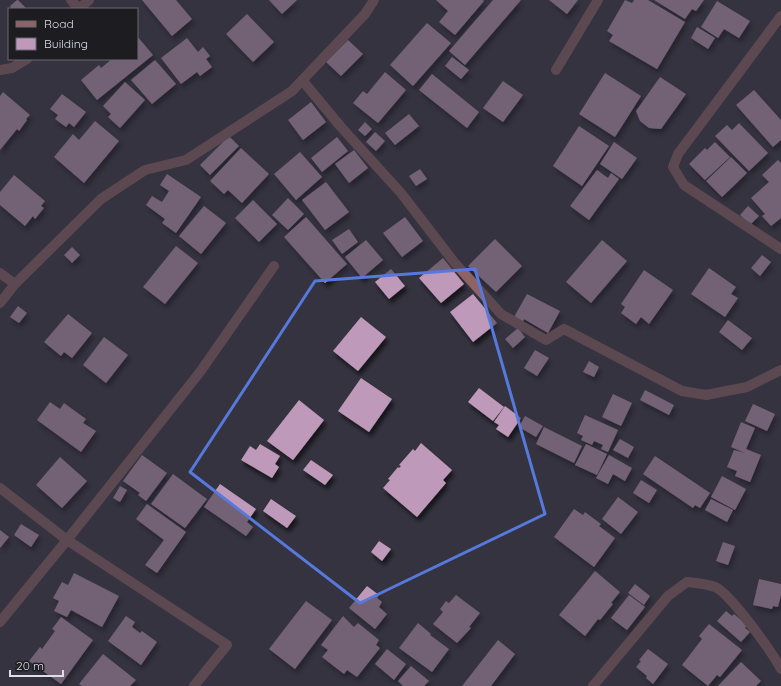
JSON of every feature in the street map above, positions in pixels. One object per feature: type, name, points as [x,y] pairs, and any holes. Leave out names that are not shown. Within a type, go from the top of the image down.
[{"type":"street","points":[[71,0],[78,8]]},
{"type":"street","points":[[80,8],[89,0]]},
{"type":"street","points":[[0,303],[15,284],[101,199],[145,170],[186,160],[292,91],[365,14],[374,0]]},
{"type":"street","points":[[556,70],[598,0]]},
{"type":"street","points":[[781,16],[678,154],[673,167],[684,185],[781,249]]},
{"type":"street","points":[[0,70],[12,68],[25,60]]},
{"type":"street","points":[[302,80],[341,127],[401,193],[454,262],[501,314],[546,340],[564,329],[682,391],[706,395],[747,387],[781,370]]},
{"type":"street","points":[[0,622],[200,372],[274,266]]},
{"type":"street","points":[[0,273],[15,284]]},
{"type":"street","points":[[0,488],[67,540],[226,645],[194,686]]},
{"type":"street","points":[[593,686],[668,596],[687,582],[716,587],[729,598],[772,653],[781,669]]},
{"type":"highlighted area","points":[[475,269],[545,514],[360,603],[190,472],[315,281]]},
{"type":"building","points":[[18,0],[26,8],[11,8],[10,6]]},
{"type":"building","points":[[142,0],[176,0],[192,19],[172,36]]},
{"type":"building","points":[[269,0],[297,0],[282,14]]},
{"type":"building","points":[[436,0],[484,1],[455,35],[439,22],[448,11]]},
{"type":"building","points":[[493,0],[521,0],[465,65],[449,51]]},
{"type":"building","points":[[549,0],[578,0],[567,14]]},
{"type":"building","points":[[625,0],[632,3],[634,0],[648,0],[685,22],[657,69],[609,41],[613,35],[607,31]]},
{"type":"building","points":[[654,0],[704,0],[696,11],[692,9],[685,19]]},
{"type":"building","points":[[717,1],[750,21],[739,38],[724,29],[718,38],[701,27]]},
{"type":"building","points":[[247,14],[274,42],[253,62],[226,34]]},
{"type":"building","points":[[427,23],[451,43],[413,86],[390,65]]},
{"type":"building","points":[[697,27],[715,38],[708,49],[691,38]]},
{"type":"building","points":[[138,37],[153,55],[97,100],[81,80],[99,65],[101,68],[111,60],[138,60]]},
{"type":"building","points":[[187,38],[198,52],[203,47],[210,56],[206,59],[212,67],[200,76],[197,72],[181,84],[161,58]]},
{"type":"building","points":[[348,40],[363,54],[341,76],[326,62]]},
{"type":"building","points":[[452,57],[469,70],[461,79],[445,66]]},
{"type":"building","points":[[155,60],[176,84],[152,104],[131,80]]},
{"type":"building","points":[[385,72],[406,90],[378,123],[353,103],[363,91],[367,94]]},
{"type":"building","points":[[605,73],[641,96],[615,137],[579,114]]},
{"type":"building","points":[[432,74],[479,112],[467,128],[419,90]]},
{"type":"building","points":[[660,77],[686,94],[661,129],[649,128],[640,121],[636,111]]},
{"type":"building","points":[[503,81],[523,95],[503,122],[483,108]]},
{"type":"building","points":[[125,82],[145,100],[120,128],[108,117],[111,114],[103,106]]},
{"type":"building","points":[[754,90],[781,120],[781,140],[773,147],[736,105]]},
{"type":"building","points":[[3,92],[30,115],[19,131],[17,129],[0,150],[0,96]]},
{"type":"building","points":[[62,94],[86,112],[74,127],[69,123],[66,127],[55,119],[58,115],[50,109]]},
{"type":"building","points":[[311,102],[326,122],[303,140],[288,120]]},
{"type":"building","points":[[409,114],[419,126],[395,145],[385,133]]},
{"type":"building","points":[[95,121],[119,141],[84,183],[54,157],[73,134],[79,140]]},
{"type":"building","points":[[365,122],[372,129],[365,136],[358,130]]},
{"type":"building","points":[[739,123],[768,153],[749,171],[715,136],[727,125],[732,130]]},
{"type":"building","points":[[579,126],[609,146],[582,186],[553,166]]},
{"type":"building","points":[[375,132],[385,141],[376,151],[366,142]]},
{"type":"building","points":[[229,136],[239,146],[210,175],[200,165]]},
{"type":"building","points":[[337,137],[348,151],[322,172],[311,158]]},
{"type":"building","points":[[614,142],[637,158],[622,179],[600,164]]},
{"type":"building","points":[[715,142],[730,157],[705,180],[689,164],[705,148],[707,150]]},
{"type":"building","points":[[241,148],[269,174],[242,203],[228,190],[224,194],[210,181]]},
{"type":"building","points":[[354,150],[368,168],[349,183],[335,164]]},
{"type":"building","points":[[300,152],[322,177],[296,200],[274,174]]},
{"type":"building","points":[[731,157],[747,173],[722,197],[706,181]]},
{"type":"building","points":[[778,160],[781,163],[781,218],[771,226],[762,216],[765,214],[751,198],[769,182],[762,175]]},
{"type":"building","points":[[420,169],[427,179],[416,186],[409,176]]},
{"type":"building","points":[[597,170],[608,178],[611,173],[619,179],[589,220],[570,206]]},
{"type":"building","points":[[167,174],[201,197],[176,233],[162,223],[165,219],[146,205],[152,196],[162,202],[169,191],[160,185]]},
{"type":"building","points":[[14,175],[45,201],[41,206],[44,208],[35,219],[33,216],[25,226],[0,205],[0,192]]},
{"type":"building","points":[[326,182],[349,212],[325,230],[302,200]]},
{"type":"building","points":[[288,198],[304,214],[288,230],[272,215]]},
{"type":"building","points":[[253,200],[277,224],[259,242],[235,218]]},
{"type":"building","points":[[204,206],[226,223],[201,254],[179,236]]},
{"type":"building","points":[[748,206],[759,216],[750,225],[740,215]]},
{"type":"building","points":[[306,217],[347,264],[325,283],[284,237]]},
{"type":"building","points":[[405,217],[423,241],[402,257],[383,233]]},
{"type":"building","points":[[349,229],[358,242],[342,254],[332,240]]},
{"type":"building","points":[[495,239],[522,266],[496,292],[468,266]]},
{"type":"building","points":[[366,240],[383,260],[362,278],[345,257]]},
{"type":"building","points":[[602,240],[627,261],[591,303],[566,282]]},
{"type":"building","points":[[176,246],[198,263],[165,304],[143,287]]},
{"type":"building","points":[[72,247],[80,255],[72,263],[64,255]]},
{"type":"building","points":[[762,255],[771,262],[760,276],[751,268]]},
{"type":"building","points":[[443,258],[464,284],[441,303],[419,278]]},
{"type":"building","points":[[709,268],[736,287],[731,294],[738,298],[725,317],[691,294]]},
{"type":"building","points":[[391,269],[405,286],[389,299],[375,282]]},
{"type":"building","points":[[644,270],[673,290],[649,324],[641,317],[636,324],[621,313],[625,307],[621,304]]},
{"type":"building","points":[[473,294],[497,323],[473,342],[450,312]]},
{"type":"building","points":[[527,294],[560,311],[548,333],[524,319],[523,322],[514,317]]},
{"type":"building","points":[[18,306],[27,313],[19,323],[10,317]]},
{"type":"building","points":[[68,314],[92,333],[72,358],[64,352],[61,356],[44,342]]},
{"type":"building","points":[[361,317],[386,337],[358,371],[333,351]]},
{"type":"building","points":[[728,320],[752,338],[742,350],[719,332]]},
{"type":"building","points":[[518,328],[525,337],[513,348],[505,339]]},
{"type":"building","points":[[104,337],[128,355],[106,383],[83,365]]},
{"type":"building","points":[[535,350],[549,358],[537,376],[524,368]]},
{"type":"building","points":[[589,361],[599,367],[594,377],[583,372]]},
{"type":"building","points":[[361,378],[392,399],[369,432],[338,411]]},
{"type":"building","points":[[479,388],[504,407],[493,421],[468,402]]},
{"type":"building","points":[[645,390],[674,405],[669,415],[640,400]]},
{"type":"building","points":[[613,394],[632,403],[621,426],[602,417]]},
{"type":"building","points":[[299,400],[324,420],[293,460],[267,441]]},
{"type":"building","points":[[50,402],[60,409],[64,403],[86,419],[83,423],[96,431],[81,452],[37,420]]},
{"type":"building","points":[[753,404],[775,414],[767,431],[745,421]]},
{"type":"building","points":[[505,406],[521,418],[508,437],[496,429],[499,425],[494,422]]},
{"type":"building","points":[[585,415],[618,430],[608,452],[601,449],[603,445],[594,441],[592,445],[581,440],[583,436],[577,433]]},
{"type":"building","points":[[525,416],[543,426],[536,437],[519,427]]},
{"type":"building","points":[[741,422],[755,428],[746,449],[761,455],[750,482],[735,476],[737,471],[727,467],[734,450],[745,453],[731,447]]},
{"type":"building","points":[[544,427],[582,446],[574,463],[536,444]]},
{"type":"building","points":[[620,439],[634,447],[628,458],[613,450]]},
{"type":"building","points":[[421,443],[452,470],[443,480],[446,483],[417,517],[383,488],[390,480],[388,479],[398,467],[399,468],[401,466],[399,465],[413,449],[415,451]]},
{"type":"building","points":[[260,444],[280,456],[275,464],[279,467],[272,478],[241,460],[250,446],[256,450]]},
{"type":"building","points":[[586,444],[607,454],[597,475],[575,465]]},
{"type":"building","points":[[142,455],[167,473],[146,501],[138,495],[140,493],[123,481]]},
{"type":"building","points":[[609,455],[632,468],[625,481],[613,474],[608,484],[596,478]]},
{"type":"building","points":[[655,456],[710,493],[700,508],[695,505],[693,508],[643,474]]},
{"type":"building","points":[[60,457],[87,481],[62,508],[36,485]]},
{"type":"building","points":[[311,460],[333,475],[325,485],[303,470]]},
{"type":"building","points":[[173,474],[207,499],[185,528],[151,504]]},
{"type":"building","points":[[722,476],[746,489],[735,510],[711,497]]},
{"type":"building","points":[[641,480],[657,490],[649,503],[633,493]]},
{"type":"building","points":[[220,484],[256,509],[247,522],[253,527],[246,536],[204,507]]},
{"type":"building","points":[[120,486],[127,490],[120,502],[113,498]]},
{"type":"building","points":[[618,497],[638,512],[621,534],[602,519]]},
{"type":"building","points":[[271,499],[296,516],[287,528],[263,511]]},
{"type":"building","points":[[711,499],[733,510],[727,522],[705,510]]},
{"type":"building","points":[[147,504],[186,532],[157,573],[145,565],[164,540],[136,519]]},
{"type":"building","points":[[574,509],[583,515],[585,512],[601,524],[599,526],[615,538],[594,567],[554,537]]},
{"type":"building","points":[[21,524],[39,535],[31,547],[14,535]]},
{"type":"building","points":[[0,530],[9,537],[0,548]]},
{"type":"building","points":[[379,541],[391,549],[382,561],[371,552]]},
{"type":"building","points":[[723,542],[735,546],[728,565],[716,561]]},
{"type":"building","points":[[595,571],[620,592],[611,603],[613,604],[600,620],[598,619],[585,636],[559,615]]},
{"type":"building","points":[[74,573],[119,596],[102,627],[71,610],[67,617],[54,611],[59,601],[53,598],[62,582],[68,585]]},
{"type":"building","points":[[759,579],[781,584],[781,595],[778,607],[773,606],[772,609],[753,605]]},
{"type":"building","points":[[635,584],[650,596],[644,605],[628,593]]},
{"type":"building","points":[[367,586],[379,595],[377,598],[382,602],[379,607],[387,614],[375,629],[349,608]]},
{"type":"building","points":[[456,595],[480,613],[469,627],[471,628],[457,643],[433,624],[443,612],[440,609],[446,601],[449,603]]},
{"type":"building","points":[[629,595],[645,607],[627,630],[611,618]]},
{"type":"building","points":[[306,601],[332,620],[295,669],[269,649]]},
{"type":"building","points":[[726,611],[732,616],[734,614],[747,625],[745,628],[750,632],[741,642],[717,621]]},
{"type":"building","points":[[126,616],[135,622],[132,627],[140,633],[142,631],[157,642],[141,665],[108,641]]},
{"type":"building","points":[[343,616],[354,627],[358,623],[379,640],[376,645],[380,648],[357,677],[347,670],[344,674],[322,657],[328,650],[321,645]]},
{"type":"building","points":[[61,617],[93,640],[61,684],[29,661],[40,647],[42,649],[55,631],[52,629]]},
{"type":"building","points":[[418,623],[431,634],[430,635],[449,649],[432,672],[399,648]]},
{"type":"building","points":[[709,624],[742,650],[720,677],[717,675],[708,686],[682,665],[702,639],[699,636]]},
{"type":"building","points":[[498,640],[515,654],[491,686],[462,686]]},
{"type":"building","points":[[387,649],[406,664],[394,680],[375,664]]},
{"type":"building","points":[[648,649],[668,664],[653,684],[646,678],[647,676],[636,667],[641,661],[639,660]]},
{"type":"building","points":[[103,654],[136,680],[130,686],[82,686],[79,684]]},
{"type":"building","points":[[741,662],[761,681],[756,686],[718,686]]},
{"type":"building","points":[[411,666],[429,681],[424,686],[403,686],[398,681]]}]
